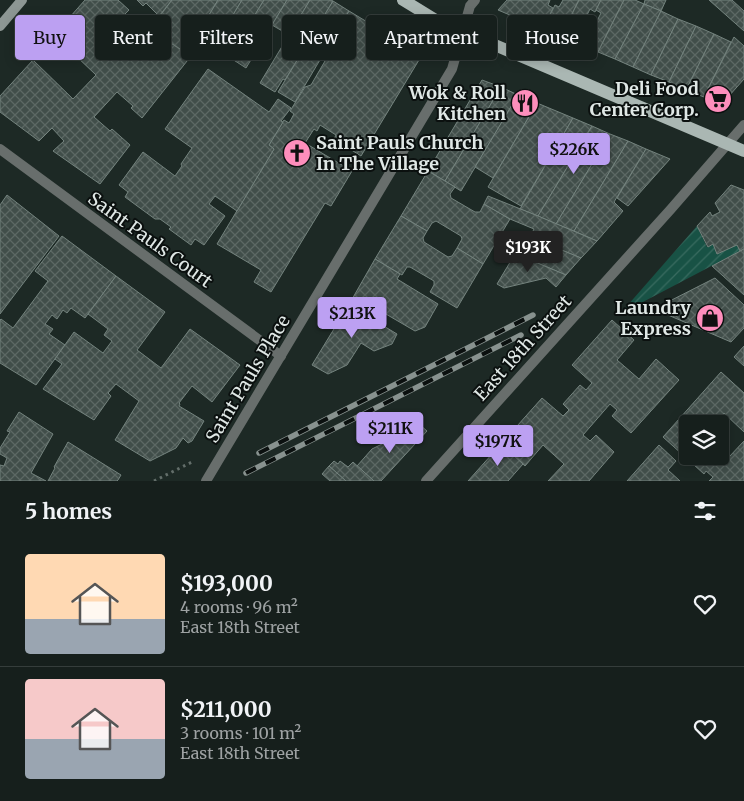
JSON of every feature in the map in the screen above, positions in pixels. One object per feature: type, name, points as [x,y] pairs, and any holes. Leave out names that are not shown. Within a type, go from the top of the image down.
[{"type":"main road","points":[[0,26],[22,0]]},
{"type":"main road","points":[[403,0],[428,15]]},
{"type":"main road","points":[[497,46],[744,151]]},
{"type":"street","name":"Saint Pauls Place","points":[[468,15],[470,6],[475,0]]},
{"type":"street","name":"Saint Pauls Place","points":[[206,481],[452,70],[455,60]]},
{"type":"street","name":"East 18th Street","points":[[426,481],[744,125]]},
{"type":"street","name":"Saint Pauls Court","points":[[0,150],[281,356]]},
{"type":"path","points":[[154,481],[192,462]]},
{"type":"green space","points":[[697,226],[707,247],[713,244],[717,254],[737,245],[740,251],[620,314]]},
{"type":"building","points":[[85,0],[118,0],[129,10],[124,15],[95,15],[95,60],[171,60],[171,43],[181,50],[181,60],[188,60],[142,118],[131,108],[133,106],[117,92],[94,117],[110,131],[112,129],[130,145],[100,184],[53,151],[64,141],[52,128],[39,141],[0,112],[0,96],[33,60],[73,99],[96,75],[80,60],[85,60],[85,15],[72,15]]},
{"type":"building","points":[[137,0],[172,0],[160,15],[146,3],[143,6]]},
{"type":"building","points":[[172,0],[218,0],[209,15],[181,15],[181,50],[171,43],[171,15],[161,15]]},
{"type":"building","points":[[218,0],[242,0],[233,15],[209,15]]},
{"type":"building","points":[[242,0],[264,0],[255,15],[233,15]]},
{"type":"building","points":[[264,0],[287,0],[272,25],[272,15],[255,15]]},
{"type":"building","points":[[287,0],[310,0],[301,15],[282,15],[282,31],[272,25]]},
{"type":"building","points":[[310,0],[333,1],[324,15],[301,15]]},
{"type":"building","points":[[507,0],[550,0],[548,5],[553,8],[550,15],[510,15],[498,10]]},
{"type":"building","points":[[563,0],[579,0],[572,15],[550,15],[555,5],[559,7]]},
{"type":"building","points":[[579,0],[601,0],[595,12],[590,9],[587,15],[572,15]]},
{"type":"building","points":[[601,0],[624,0],[598,52],[597,21],[601,13],[596,10]]},
{"type":"building","points":[[624,0],[635,0],[644,4],[615,59],[598,52]]},
{"type":"building","points":[[645,0],[666,0],[661,11],[644,4]]},
{"type":"building","points":[[709,0],[732,0],[744,11],[744,31]]},
{"type":"building","points":[[333,1],[349,11],[347,15],[325,15]]},
{"type":"building","points":[[644,4],[661,11],[633,67],[615,59]]},
{"type":"building","name":"Saint Pauls Church In The Village","points":[[349,11],[356,15],[347,15]]},
{"type":"building","points":[[661,11],[678,19],[651,75],[633,67]]},
{"type":"building","name":"Saint Pauls Church In The Village","points":[[356,15],[366,21],[366,60],[419,60],[361,156],[334,139],[336,135],[320,125],[317,131],[314,129],[305,143],[352,171],[331,206],[325,203],[271,292],[254,282],[261,270],[217,244],[274,149],[269,145],[284,120],[289,123],[294,114],[290,111],[305,87],[311,85],[325,61],[356,60]]},
{"type":"building","points":[[678,19],[696,26],[669,82],[651,75]]},
{"type":"building","points":[[696,26],[714,34],[686,90],[669,82]]},
{"type":"building","points":[[714,34],[731,42],[704,97],[686,90]]},
{"type":"building","points":[[734,37],[744,46],[744,79],[721,105],[704,97]]},
{"type":"building","points":[[282,46],[282,60],[297,60],[275,92],[260,83]]},
{"type":"building","points":[[234,60],[251,60],[246,68]]},
{"type":"building","points":[[297,60],[320,60],[295,102],[278,92]]},
{"type":"building","points":[[208,69],[269,112],[278,99],[291,108],[281,121],[283,122],[269,145],[274,149],[237,211],[215,196],[209,204],[225,216],[204,245],[195,239],[191,245],[169,229],[171,227],[160,219],[155,219],[125,197],[128,192],[119,185],[143,152],[175,176],[192,148],[165,129]]},
{"type":"building","points":[[482,80],[501,87],[445,181],[428,171]]},
{"type":"building","points":[[501,87],[518,95],[461,191],[445,181]]},
{"type":"building","points":[[518,95],[537,103],[493,178],[475,167]]},
{"type":"building","points":[[537,103],[573,118],[521,206],[488,187]]},
{"type":"building","points":[[573,118],[592,126],[538,216],[520,209]]},
{"type":"building","points":[[592,126],[610,134],[556,224],[538,216]]},
{"type":"building","points":[[610,134],[628,141],[574,231],[556,224]]},
{"type":"building","points":[[628,141],[646,149],[614,202],[623,211],[597,241],[574,231]]},
{"type":"building","points":[[646,149],[670,159],[628,206],[617,198]]},
{"type":"building","points":[[428,171],[455,187],[450,194],[451,198],[475,212],[480,212],[484,204],[510,219],[483,264],[457,248],[462,239],[461,236],[436,221],[432,223],[427,231],[401,216]]},
{"type":"building","points":[[731,185],[744,190],[744,249],[740,251],[737,245],[717,254],[713,244],[708,247],[697,226],[710,212],[712,216],[720,212],[715,203]]},
{"type":"building","points":[[7,195],[59,236],[0,314],[0,205]]},
{"type":"building","points":[[488,196],[597,241],[581,258],[559,249],[561,244],[554,241],[552,246],[530,237],[534,229],[510,219],[484,204]]},
{"type":"building","points":[[401,216],[427,231],[423,238],[424,242],[448,257],[452,256],[457,248],[483,264],[457,308],[430,292],[434,281],[410,267],[407,267],[402,275],[375,259]]},
{"type":"building","points":[[526,235],[552,246],[550,250],[557,253],[559,249],[581,258],[566,275],[520,256],[523,248],[519,247]]},
{"type":"building","points":[[62,236],[116,276],[85,318],[71,308],[67,313],[63,310],[57,319],[52,315],[45,324],[53,329],[49,334],[65,345],[36,385],[0,363],[0,320],[13,328],[48,281],[35,271]]},
{"type":"building","points":[[744,249],[744,295],[712,266]]},
{"type":"building","points":[[515,254],[566,275],[556,287],[546,278],[504,288],[497,284]]},
{"type":"building","points":[[375,259],[400,274],[397,279],[438,304],[425,327],[415,331],[379,310],[376,316],[351,301]]},
{"type":"building","points":[[116,276],[165,312],[137,350],[161,368],[190,329],[240,365],[212,402],[192,386],[179,403],[179,406],[204,421],[192,441],[188,443],[183,438],[176,448],[150,461],[115,440],[139,401],[116,384],[108,393],[111,396],[94,420],[43,389],[62,364],[55,359],[74,332],[103,353],[112,341],[104,335],[108,329],[88,314]]},
{"type":"building","name":"Laundry Express","points":[[715,278],[744,305],[744,328],[731,342],[654,309]]},
{"type":"building","points":[[351,301],[374,315],[372,319],[397,334],[392,344],[374,351],[361,343],[347,365],[328,374],[312,365]]},
{"type":"building","points":[[612,320],[634,340],[617,360],[639,379],[656,359],[679,380],[631,433],[612,416],[617,410],[610,404],[583,435],[590,441],[596,435],[614,452],[589,481],[548,481],[564,464],[543,445],[525,466],[501,444],[542,398],[563,416],[569,410],[563,404],[580,385],[586,390],[592,383],[572,365]]},
{"type":"building","points":[[744,346],[744,366],[734,357]]},
{"type":"building","points":[[721,372],[744,393],[744,432],[729,418],[729,415],[724,413],[722,415],[683,415]]},
{"type":"building","points":[[19,412],[53,434],[31,473],[46,481],[0,481],[0,465],[4,466],[7,458],[0,454],[0,448],[10,432],[7,431]]},
{"type":"building","points":[[679,419],[679,451],[663,437]]},
{"type":"building","points":[[420,425],[427,431],[381,481],[374,481],[357,466],[372,449]]},
{"type":"building","points":[[744,441],[744,481],[709,481],[713,477],[706,471],[704,474],[694,465],[729,465],[729,457]]},
{"type":"building","points":[[68,442],[121,475],[118,480],[48,481]]},
{"type":"building","points":[[501,444],[523,464],[508,481],[468,481]]},
{"type":"building","points":[[659,445],[676,461],[668,470],[680,481],[627,481]]},
{"type":"building","points":[[334,461],[338,464],[340,461],[348,467],[353,462],[374,481],[346,481],[329,466]]},
{"type":"building","points":[[329,466],[346,481],[330,481],[322,474]]},
{"type":"railway","points":[[259,453],[533,315]]},
{"type":"railway","points":[[246,473],[521,335]]},
{"type":"place","name":"Deli Food Center Corp.","points":[[718,99]]},
{"type":"place","name":"Wok & Roll Kitchen","points":[[525,103]]},
{"type":"place","name":"Saint Pauls Church In The Village","points":[[297,153]]},
{"type":"place","name":"Laundry Express","points":[[710,318]]}]
